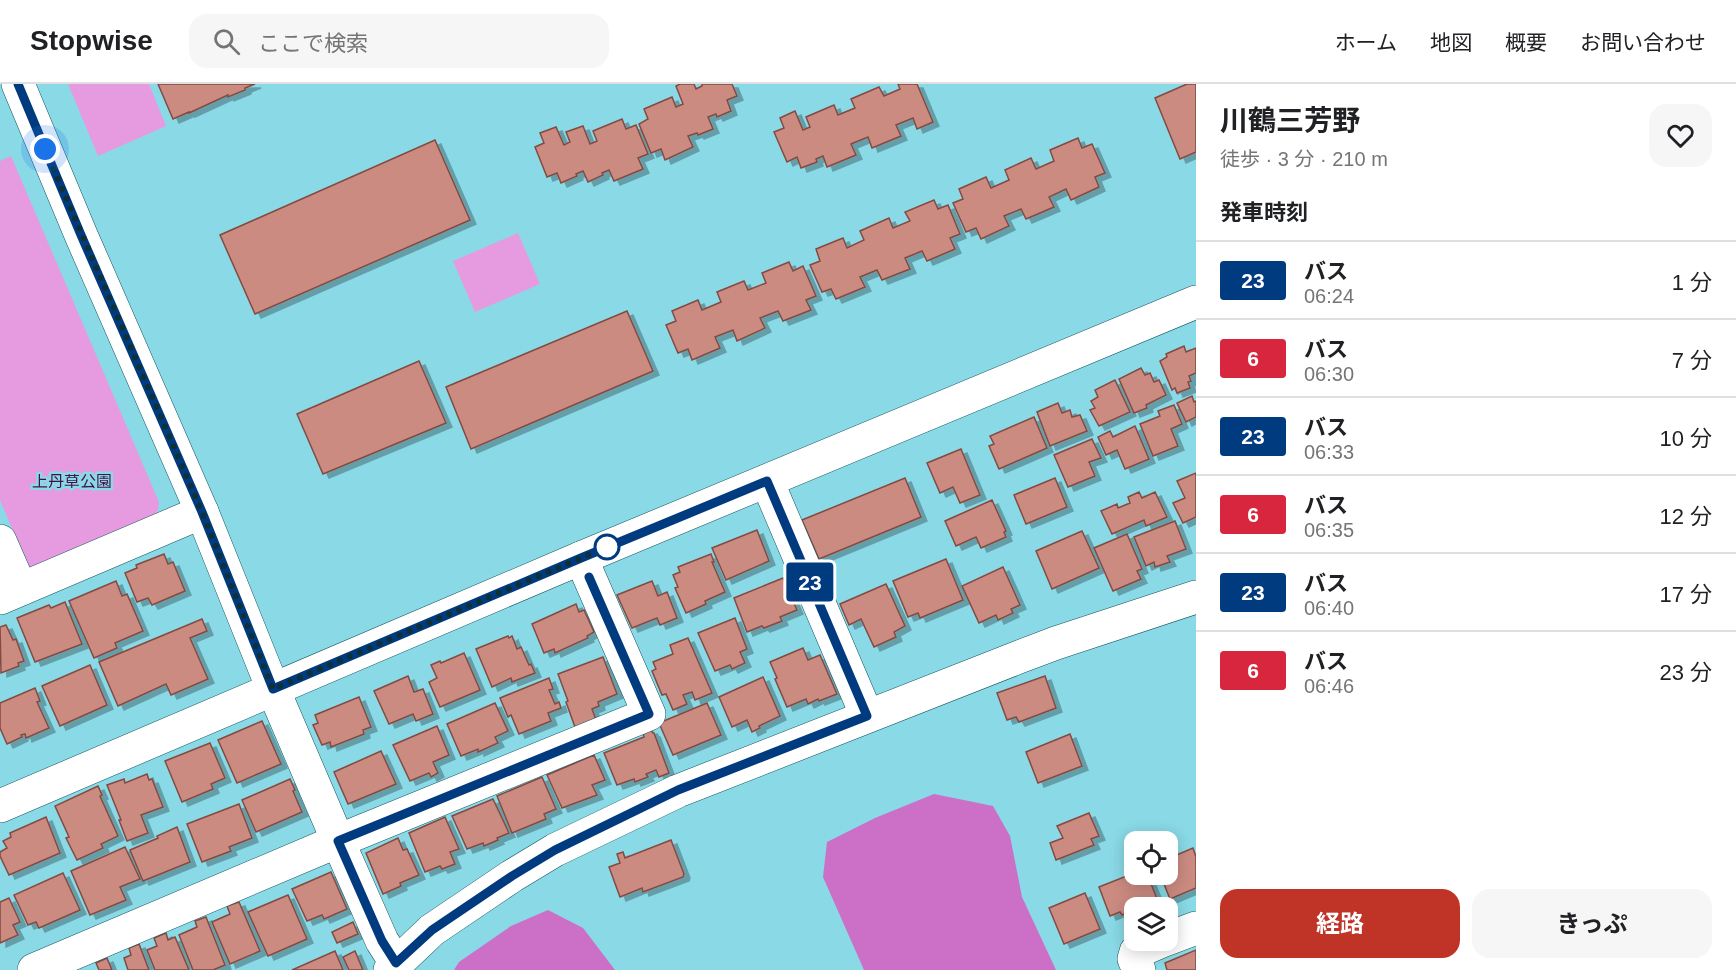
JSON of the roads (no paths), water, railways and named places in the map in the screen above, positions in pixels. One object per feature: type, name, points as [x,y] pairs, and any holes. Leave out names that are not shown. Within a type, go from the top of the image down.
[{"type":"street","points":[[18,84],[202,512],[273,689],[393,967],[432,930],[512,876],[555,850],[678,790],[1056,643],[1196,597]]},
{"type":"street","points":[[0,806],[581,558],[1196,302]]},
{"type":"street","points":[[767,481],[867,716]]},
{"type":"street","points":[[0,541],[11,594],[202,512]]},
{"type":"street","points":[[34,970],[338,841],[649,714],[581,558]]},
{"type":"street","points":[[1178,935],[1196,928]]},
{"type":"street","points":[[1138,951],[1134,959],[1139,970]]},
{"type":"park label","name":"上丹草公園","points":[[72,481]]}]
